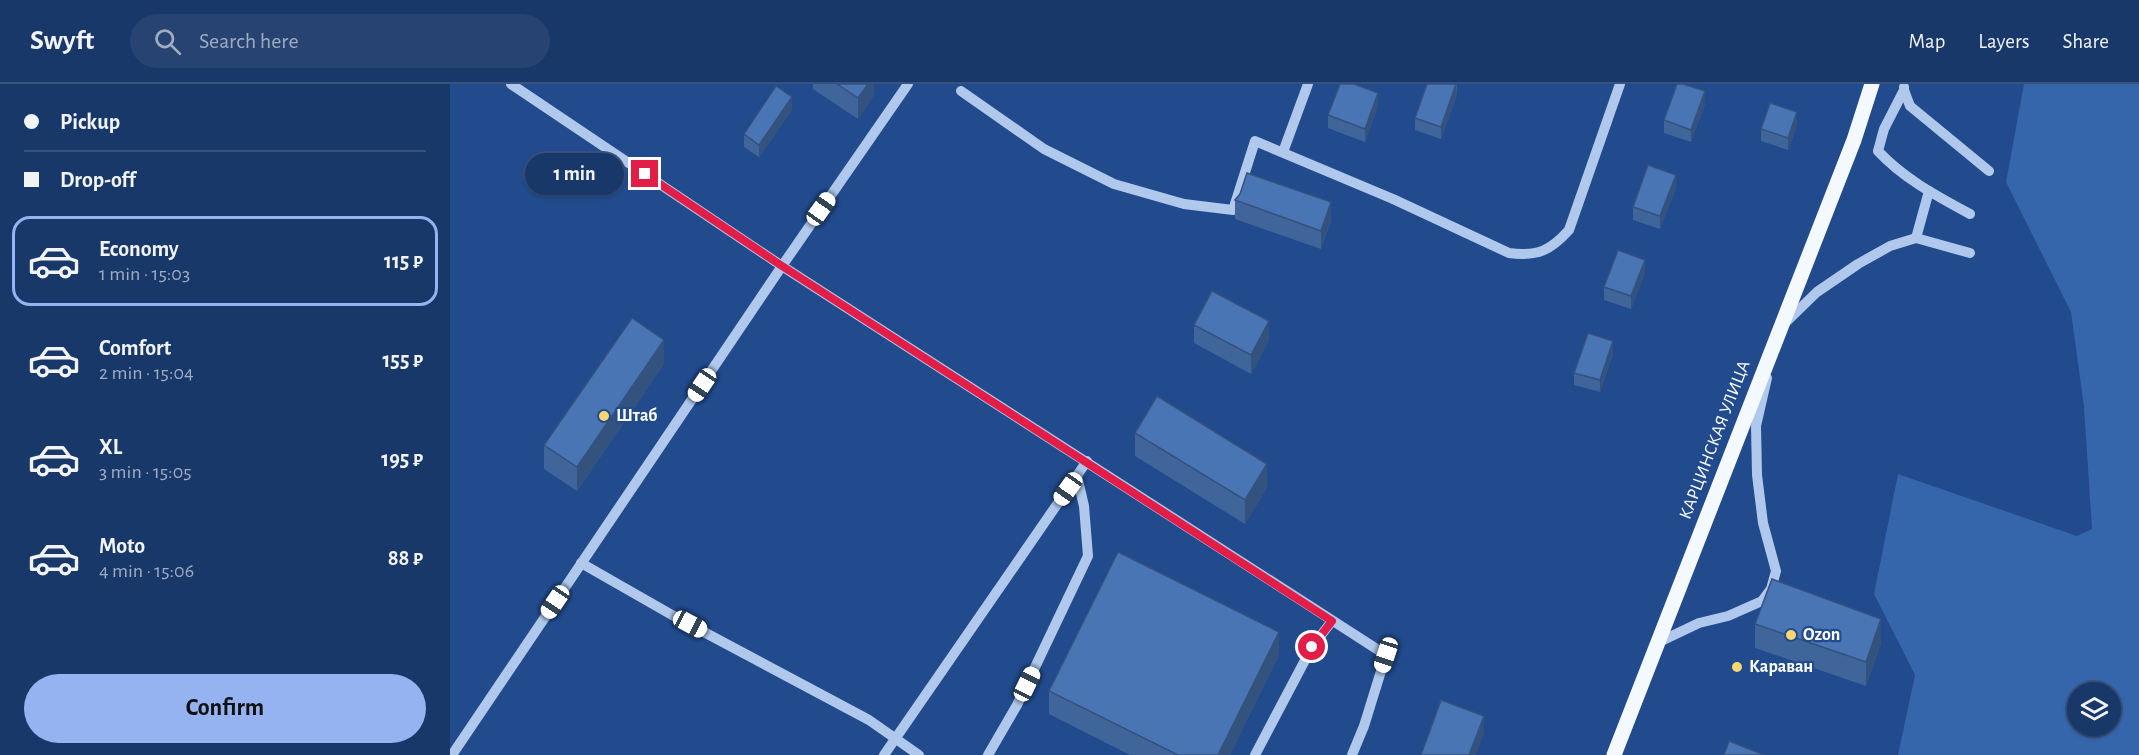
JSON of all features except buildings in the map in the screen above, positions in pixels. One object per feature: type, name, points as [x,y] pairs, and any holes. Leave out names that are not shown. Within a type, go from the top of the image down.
[{"type":"main road","points":[[1854,140],[1872,84]]},
{"type":"main road","points":[[1854,140],[1880,84]]},
{"type":"main road","name":"КАРЦИНСКАЯ УЛИЦА","points":[[1614,755],[1854,140]]},
{"type":"street","points":[[511,84],[782,266],[1386,655],[1364,726],[1352,755]]},
{"type":"street","points":[[452,755],[782,266],[908,84]]},
{"type":"street","points":[[1283,152],[1308,84]]},
{"type":"street","points":[[962,91],[1044,150],[1114,184],[1184,204],[1233,210],[1255,141],[1393,199],[1509,253],[1523,255],[1542,252],[1551,247],[1569,230],[1620,84]]},
{"type":"street","points":[[1904,87],[1910,106],[1989,171]]},
{"type":"street","points":[[1904,87],[1884,129],[1878,151],[1891,165],[1929,191],[1970,214]]},
{"type":"street","points":[[1916,238],[1929,191]]},
{"type":"street","points":[[1657,643],[1699,623],[1728,616],[1762,601],[1772,589],[1776,571],[1763,522],[1756,475],[1756,426],[1779,330],[1817,292],[1857,264],[1890,246],[1916,238],[1970,253]]},
{"type":"street","points":[[884,755],[1087,461]]},
{"type":"street","points":[[988,755],[1017,705],[1088,556],[1084,506],[1077,476]]},
{"type":"street","points":[[581,563],[672,615],[869,720],[919,755]]},
{"type":"street","points":[[1255,755],[1312,647],[1332,621]]},
{"type":"shaded area","points":[[2024,84],[2139,84],[2139,755],[1898,755],[1915,675],[1874,594],[1898,474],[2077,536],[2092,529],[2084,407],[2071,312],[2006,182]]},
{"type":"place","name":"Штаб","points":[[604,416]]},
{"type":"place","name":"Ozon","points":[[1791,635]]},
{"type":"place","name":"Караван","points":[[1737,667]]},
{"type":"route","points":[[645,174],[782,266],[1332,621],[1312,647]]}]
